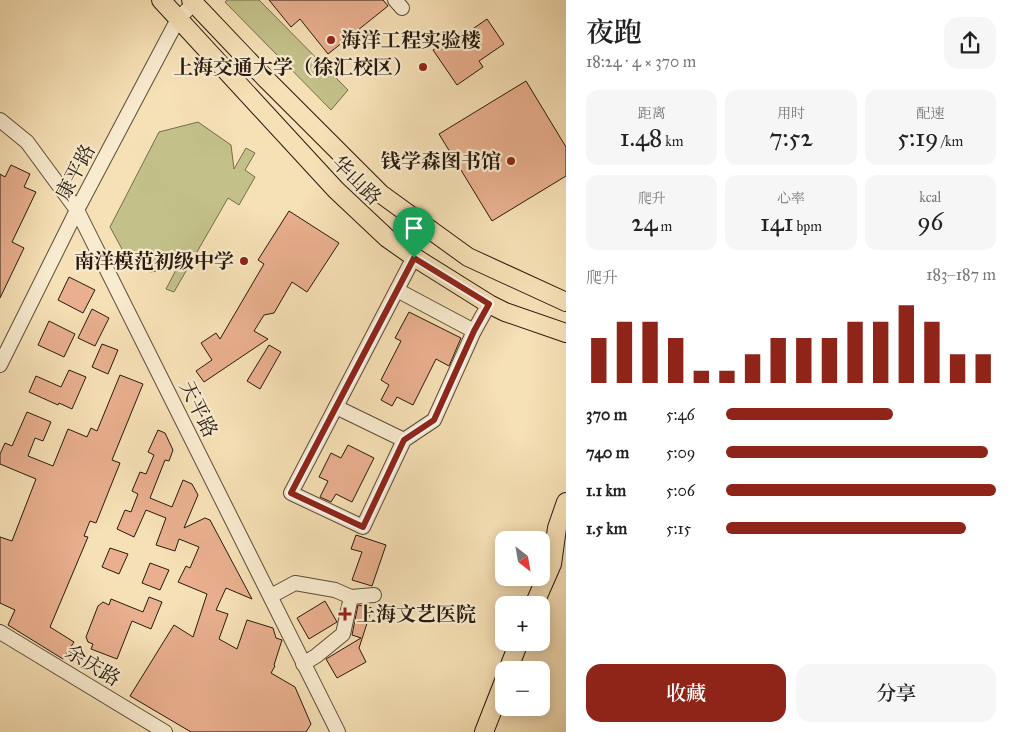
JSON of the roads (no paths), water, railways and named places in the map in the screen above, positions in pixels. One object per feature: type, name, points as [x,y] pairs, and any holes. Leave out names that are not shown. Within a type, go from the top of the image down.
[{"type":"main road","name":"华山路","points":[[161,0],[336,190],[378,230],[414,258],[489,304],[566,333]]},
{"type":"main road","name":"华山路","points":[[192,2],[381,194],[468,256],[566,302]]},
{"type":"main road","points":[[552,564],[557,528],[566,502]]},
{"type":"main road","points":[[538,596],[552,564],[566,546]]},
{"type":"main road","points":[[484,732],[495,704]]},
{"type":"street","name":"康平路","points":[[0,365],[78,210],[178,19],[192,2]]},
{"type":"street","name":"天平路","points":[[0,120],[27,142],[78,210],[271,596],[274,607],[338,732]]},
{"type":"street","points":[[414,258],[291,493],[363,527],[404,440],[434,420],[474,331],[489,304]]},
{"type":"street","points":[[397,290],[474,331]]},
{"type":"street","points":[[336,407],[404,440]]},
{"type":"street","points":[[271,596],[295,583],[335,590],[351,597],[374,594]]},
{"type":"street","points":[[303,664],[343,634],[351,597]]},
{"type":"street","name":"余庆路","points":[[0,632],[165,732]]},
{"type":"place","name":"海洋工程实验楼","points":[[331,40]]},
{"type":"place","name":"上海交通大学（徐汇校区）","points":[[423,67]]},
{"type":"place","name":"钱学森图书馆","points":[[511,161]]},
{"type":"place","name":"南洋模范初级中学","points":[[244,261]]},
{"type":"place","name":"上海文艺医院","points":[[345,614]]}]
